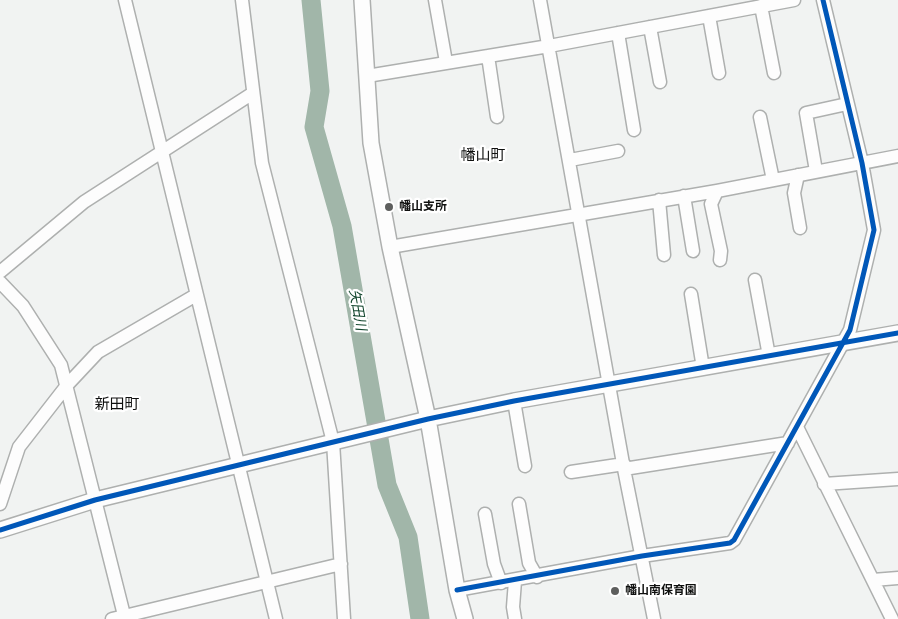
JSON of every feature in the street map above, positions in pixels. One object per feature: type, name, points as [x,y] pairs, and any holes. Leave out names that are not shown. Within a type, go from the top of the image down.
[{"type":"street","points":[[125,0],[276,619]]},
{"type":"street","points":[[242,0],[262,163],[335,442],[344,619]]},
{"type":"street","points":[[362,0],[371,143],[423,420],[457,590],[465,619]]},
{"type":"street","points":[[435,0],[446,62]]},
{"type":"street","points":[[540,0],[570,160],[578,215],[611,384],[624,466],[654,619]]},
{"type":"street","points":[[367,76],[549,46],[794,0]]},
{"type":"street","points":[[457,590],[537,577],[642,556],[730,543],[850,330],[874,230],[862,163],[824,0]]},
{"type":"street","points":[[761,6],[774,73]]},
{"type":"street","points":[[709,16],[719,73]]},
{"type":"street","points":[[650,27],[660,82]]},
{"type":"street","points":[[618,33],[634,130]]},
{"type":"street","points":[[488,56],[497,117]]},
{"type":"street","points":[[0,272],[84,202],[253,93]]},
{"type":"street","points":[[816,171],[806,113],[847,104]]},
{"type":"street","points":[[760,117],[773,180]]},
{"type":"street","points":[[570,160],[618,150]]},
{"type":"street","points":[[390,247],[717,191],[898,156]]},
{"type":"street","points":[[798,175],[794,193],[800,228]]},
{"type":"street","points":[[717,191],[711,204],[721,251],[720,260]]},
{"type":"street","points":[[684,196],[692,251]]},
{"type":"street","points":[[659,200],[664,254]]},
{"type":"street","points":[[755,280],[769,356]]},
{"type":"street","points":[[0,282],[23,306],[49,345],[61,365],[68,384],[120,618],[341,564]]},
{"type":"street","points":[[0,504],[19,447],[68,384],[98,352],[196,294]]},
{"type":"street","points":[[691,294],[704,368]]},
{"type":"street","points":[[0,530],[95,500],[423,420],[514,401],[898,333]]},
{"type":"street","points":[[514,401],[525,466]]},
{"type":"street","points":[[797,427],[892,619]]},
{"type":"street","points":[[571,472],[788,443]]},
{"type":"street","points":[[824,484],[898,478]]},
{"type":"street","points":[[519,504],[529,563],[537,577]]},
{"type":"street","points":[[485,514],[494,564],[501,582]]},
{"type":"street","points":[[873,580],[898,578]]},
{"type":"street","points":[[515,581],[513,607],[516,619]]},
{"type":"waterway","name":"矢田川","points":[[311,0],[320,91],[314,127],[342,226],[387,485],[408,537],[420,619]]},
{"type":"cycle path","points":[[457,590],[642,556],[730,543],[734,540],[850,330],[874,230],[862,163],[823,0]]},
{"type":"cycle path","points":[[0,530],[95,500],[428,419],[514,401],[898,333]]},
{"type":"place","name":"幡山支所","points":[[389,207]]},
{"type":"place","name":"幡山南保育園","points":[[615,591]]},
{"type":"district","name":"幡山町","points":[[483,156]]},
{"type":"district","name":"新田町","points":[[117,405]]}]
